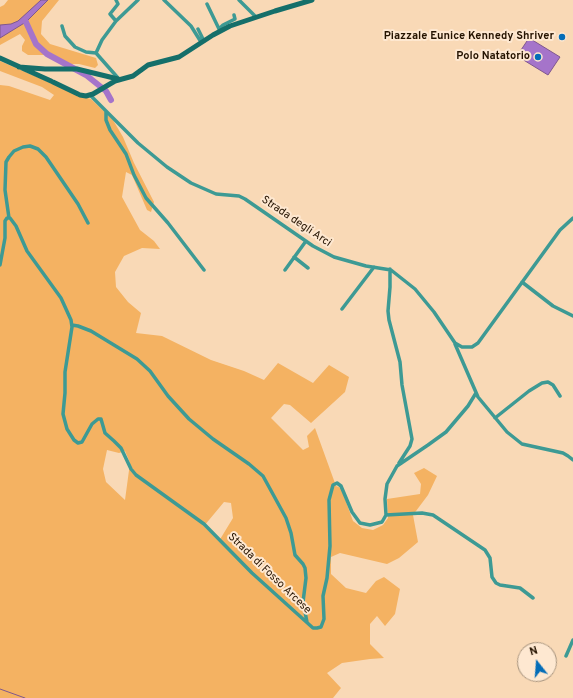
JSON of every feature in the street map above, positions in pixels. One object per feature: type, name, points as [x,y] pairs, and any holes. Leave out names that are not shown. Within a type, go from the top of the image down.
[{"type":"main road","points":[[0,58],[79,94],[92,94],[118,79],[131,77],[149,65],[177,58],[220,30],[312,0]]},
{"type":"main road","points":[[19,67],[74,69],[118,79]]},
{"type":"main road","points":[[43,77],[42,73],[45,69]]},
{"type":"main road","points":[[105,75],[108,79],[108,84]]},
{"type":"street","points":[[96,53],[103,38],[116,21],[138,0]]},
{"type":"street","points":[[164,0],[191,26],[203,41]]},
{"type":"street","points":[[239,0],[256,17]]},
{"type":"street","points":[[116,21],[110,14],[118,4],[117,1]]},
{"type":"street","points":[[207,4],[220,30]]},
{"type":"street","points":[[220,30],[223,25],[234,19],[234,15]]},
{"type":"street","points":[[62,26],[66,37],[75,47],[86,52],[96,53],[118,79]]},
{"type":"street","points":[[198,29],[203,41]]},
{"type":"street","name":"Strada degli Arci","points":[[92,94],[106,111],[138,143],[187,181],[216,194],[239,196],[244,198],[321,251],[339,259],[390,269]]},
{"type":"street","points":[[106,111],[106,120],[110,130],[126,154],[134,175],[146,198],[166,220],[204,270]]},
{"type":"street","name":"Strada di Fosso Arcese","points":[[88,223],[78,204],[46,157],[38,149],[30,146],[14,151],[6,162],[5,190],[9,218],[12,219],[15,224],[28,252],[61,298],[72,325],[65,370],[65,395],[63,410],[64,422],[69,433],[78,443],[82,443],[92,424],[101,419],[105,433],[121,448],[131,470],[136,475],[207,527],[245,566],[313,628],[318,628],[323,625],[324,619],[323,596],[330,549],[329,500],[333,485],[337,483],[341,486],[353,514],[358,521],[363,524],[368,526],[376,524],[383,520],[386,515]]},
{"type":"street","name":"Strada di Fosso Arcese","points":[[0,265],[5,238],[5,221],[9,218]]},
{"type":"street","points":[[454,343],[465,347],[471,347],[477,344],[564,225],[573,218]]},
{"type":"street","points":[[285,270],[306,241]]},
{"type":"street","points":[[294,258],[308,268]]},
{"type":"street","points":[[342,309],[374,267]]},
{"type":"street","points":[[390,269],[417,292],[437,316],[454,343],[476,393],[482,403],[507,432],[520,443],[564,453],[573,460]]},
{"type":"street","points":[[390,269],[388,309],[389,320],[400,362],[402,385],[408,410],[412,439],[410,446],[391,476],[387,487],[385,499],[386,515],[420,513],[433,515],[485,550],[490,558],[491,575],[497,584],[520,588],[533,598]]},
{"type":"street","points":[[522,282],[552,306],[573,316]]},
{"type":"street","points":[[72,325],[80,326],[92,331],[137,359],[150,371],[168,396],[188,419],[212,439],[249,464],[262,475],[270,486],[286,518],[291,533],[295,555],[306,568],[303,602],[307,623]]},
{"type":"street","points":[[495,418],[529,391],[542,383],[547,382],[553,385],[560,396]]},
{"type":"street","points":[[397,466],[446,432],[468,406],[476,393]]},
{"type":"street","points":[[566,656],[573,640]]},
{"type":"shaded area","points":[[8,0],[59,0],[42,21],[41,34],[50,44],[96,58],[98,65],[95,68],[79,64],[66,64],[48,55],[28,55],[22,51],[22,46],[25,40],[20,34],[0,45],[0,7]]},
{"type":"shaded area","points":[[41,0],[48,0],[26,22],[0,38],[0,25],[11,24],[18,21]]},
{"type":"shaded area","name":"Polo Natatorio","points":[[529,38],[560,57],[548,75],[517,56]]},
{"type":"shaded area","points":[[0,61],[91,99],[113,120],[123,137],[134,163],[154,202],[151,212],[147,210],[132,175],[126,172],[122,197],[140,230],[154,241],[160,249],[142,248],[124,256],[115,272],[116,287],[128,302],[141,313],[136,333],[162,336],[211,360],[244,371],[264,380],[278,363],[313,383],[329,365],[349,377],[345,392],[311,423],[290,405],[284,404],[271,418],[303,450],[309,447],[307,436],[315,428],[336,486],[341,488],[353,521],[362,528],[373,530],[383,525],[388,518],[387,499],[420,494],[421,484],[414,473],[424,468],[437,476],[428,495],[413,515],[418,542],[399,558],[387,564],[340,553],[331,557],[331,574],[346,588],[366,593],[376,581],[384,577],[400,589],[395,614],[385,626],[377,616],[370,624],[370,644],[384,658],[342,663],[327,673],[341,688],[333,698],[0,698],[0,85],[9,86],[50,100],[54,95],[42,87],[0,71]],"holes":[[[107,450],[119,453],[125,451],[130,463],[125,500],[106,482],[103,469]],[[224,502],[231,503],[233,518],[219,541],[204,526]]]},
{"type":"waterway","points":[[25,20],[36,44],[47,54],[86,75],[106,91],[111,100]]},
{"type":"waterway","points":[[0,689],[25,698]]},
{"type":"place","name":"Piazzale Eunice Kennedy Shriver","points":[[562,37]]},
{"type":"place","name":"Polo Natatorio","points":[[538,57]]}]
